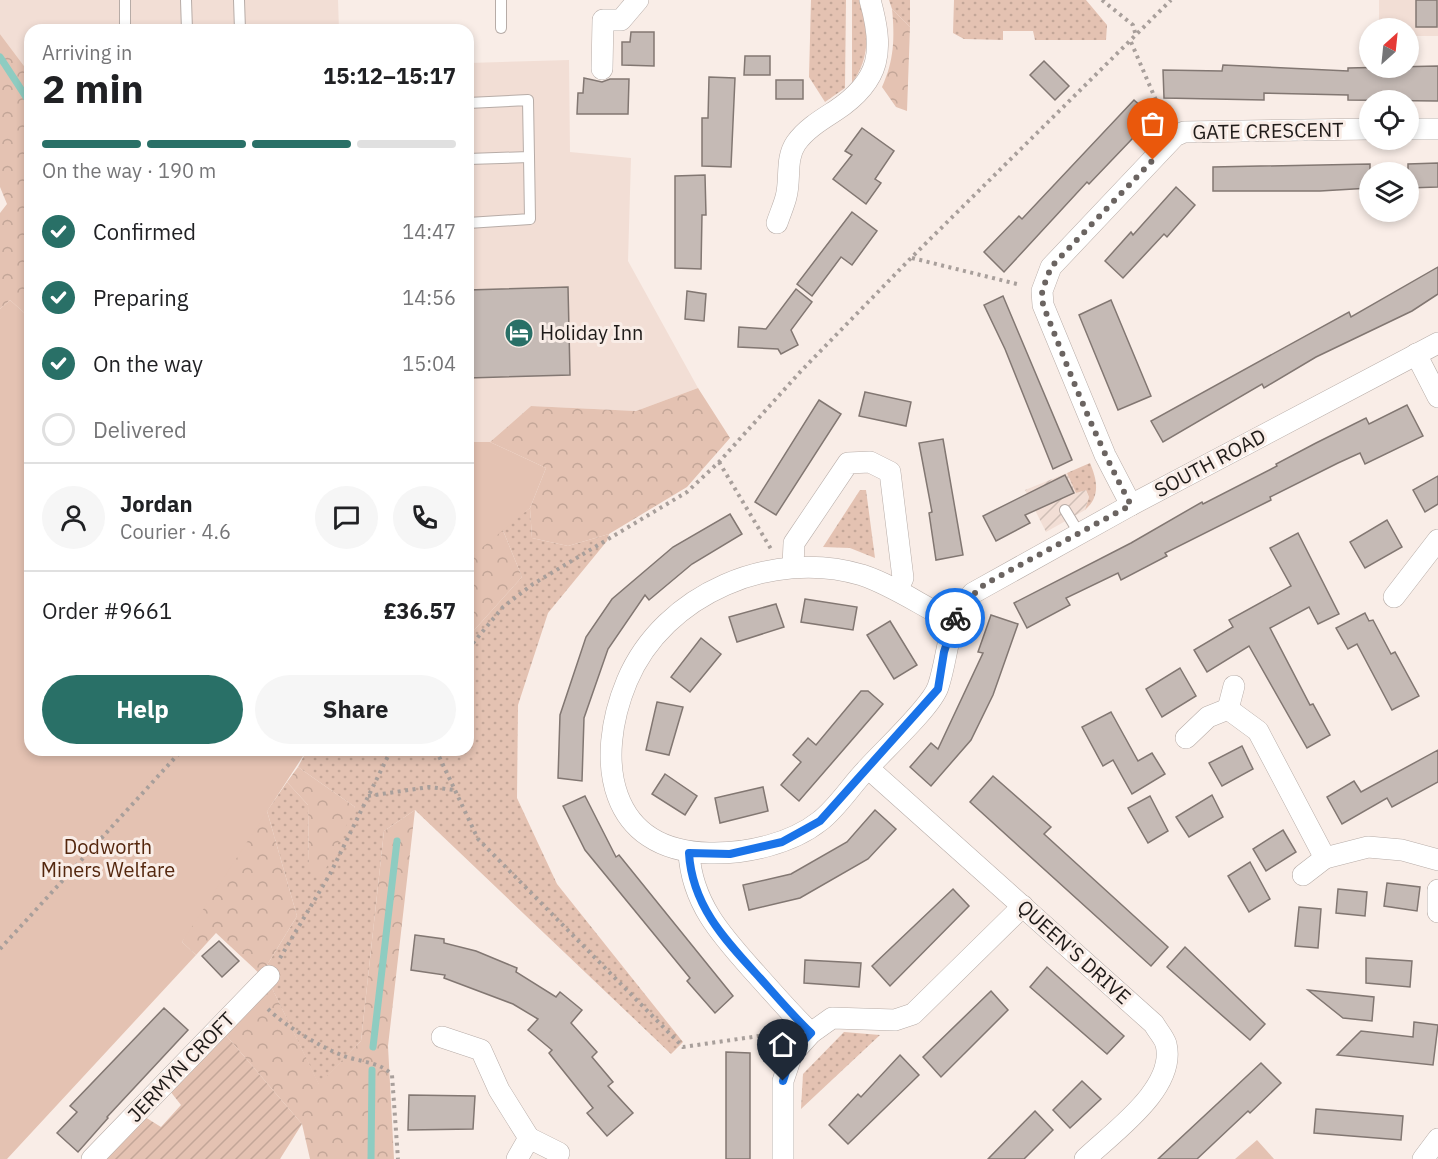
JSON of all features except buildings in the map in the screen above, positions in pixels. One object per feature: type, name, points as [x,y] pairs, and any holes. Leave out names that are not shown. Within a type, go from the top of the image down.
[{"type":"street","points":[[602,69],[603,20],[621,20],[639,0]]},
{"type":"street","points":[[777,223],[787,195],[789,164],[795,144],[810,128],[845,105],[867,84],[877,62],[879,33],[870,0]]},
{"type":"street","name":"GATE CRESCENT","points":[[1042,291],[1051,267],[1175,136],[1184,132],[1201,130],[1359,129]]},
{"type":"street","points":[[1419,129],[1438,129]]},
{"type":"street","points":[[1042,291],[1043,305],[1078,392],[1105,455],[1131,505]]},
{"type":"street","name":"SOUTH ROAD","points":[[953,621],[897,590],[862,575],[825,568],[784,568],[744,575],[713,590],[673,619],[649,645],[628,679],[620,704],[611,750],[616,794],[632,824],[654,841],[689,853],[730,854],[782,842],[820,821],[938,689],[953,621],[962,605],[985,584],[1438,343]]},
{"type":"street","points":[[1416,354],[1438,397]]},
{"type":"street","points":[[784,568],[794,543],[848,463],[870,462],[890,472],[903,578],[897,590]]},
{"type":"street","points":[[1394,597],[1438,540]]},
{"type":"street","points":[[1228,709],[1234,686]]},
{"type":"street","points":[[1186,738],[1209,717],[1228,709]]},
{"type":"street","points":[[1228,709],[1258,731],[1325,858]]},
{"type":"street","name":"QUEEN'S DRIVE","points":[[867,768],[1154,1024],[1166,1044],[1166,1063],[1162,1078],[1151,1096],[1085,1159]]},
{"type":"street","points":[[1303,874],[1325,858],[1368,847],[1402,850],[1438,860]]},
{"type":"street","points":[[689,853],[690,872],[702,905],[716,928],[811,1033]]},
{"type":"street","points":[[1438,890],[1438,912]]},
{"type":"street","points":[[783,1159],[783,1081],[792,1053],[811,1033],[832,1018],[895,1020],[914,1014],[1023,906]]},
{"type":"street","name":"JERMYN CROFT","points":[[92,1159],[269,976]]},
{"type":"street","points":[[442,1037],[481,1050],[499,1090],[529,1138],[560,1153]]},
{"type":"street","points":[[517,1159],[529,1138]]},
{"type":"street","points":[[1423,1159],[1438,1139]]},
{"type":"lane","points":[[125,0],[125,24]]},
{"type":"lane","points":[[186,0],[186,24]]},
{"type":"lane","points":[[239,0],[240,24]]},
{"type":"lane","points":[[501,0],[501,28]]},
{"type":"lane","points":[[474,103],[528,100],[530,219],[474,223]]},
{"type":"lane","points":[[474,159],[529,157]]},
{"type":"lane","points":[[1065,510],[1079,533]]},
{"type":"path","points":[[1102,0],[1133,25],[1136,36]]},
{"type":"path","points":[[474,642],[503,607],[532,584],[687,492],[719,462],[801,371],[911,258],[1171,0]]},
{"type":"path","points":[[1131,42],[1175,136]]},
{"type":"path","points":[[911,258],[1042,291]]},
{"type":"path","points":[[719,462],[772,552],[784,568]]},
{"type":"path","points":[[0,949],[177,756]]},
{"type":"path","points":[[269,976],[330,874],[388,756]]},
{"type":"path","points":[[439,756],[478,839],[683,1047],[782,1032],[811,1033]]},
{"type":"path","points":[[368,796],[429,787],[456,790]]},
{"type":"path","points":[[251,994],[278,1019],[343,1055],[386,1068],[392,1075],[398,1159]]},
{"type":"shaded area","points":[[0,0],[338,0],[339,24],[24,24],[24,66],[0,34]]},
{"type":"shaded area","points":[[1379,0],[1438,0],[1438,36],[1419,36],[1419,18],[1379,18]]},
{"type":"shaded area","points":[[569,60],[570,152],[631,158],[628,261],[698,388],[636,411],[531,406],[490,442],[474,442],[474,63]]},
{"type":"shaded area","points":[[1067,473],[1076,493],[1085,489],[1089,497],[1085,510],[1046,532],[1025,490]]},
{"type":"green space","points":[[811,0],[846,0],[845,88],[825,102],[809,77]]},
{"type":"green space","points":[[852,0],[862,0],[866,22],[866,43],[862,63],[852,83]]},
{"type":"green space","points":[[889,0],[910,0],[910,27],[892,9]]},
{"type":"green space","points":[[954,0],[1086,0],[1107,25],[1106,40],[1035,40],[1033,31],[1003,31],[1003,40],[964,39],[953,33]]},
{"type":"green space","points":[[892,9],[910,27],[907,111],[896,107],[882,87],[893,49]]},
{"type":"green space","points":[[0,34],[24,66],[24,313],[10,300],[0,309],[0,213],[7,204],[0,187]]},
{"type":"green space","name":"Dodworth Miners Welfare","points":[[10,300],[24,313],[24,756],[303,756],[182,942],[196,955],[7,1159],[0,1159],[0,309]]},
{"type":"green space","points":[[698,388],[730,438],[687,487],[609,534],[568,546],[532,538],[530,508],[546,468],[490,442],[531,406],[636,411]]},
{"type":"green space","points":[[474,442],[490,442],[546,468],[530,508],[474,554]]},
{"type":"green space","points":[[1090,463],[1096,488],[1094,499],[1085,510],[1089,497],[1086,490],[1076,493],[1067,473]]},
{"type":"green space","points":[[860,490],[866,490],[875,558],[850,548],[823,547]]},
{"type":"green space","points":[[530,508],[532,538],[568,546],[609,534],[607,541],[548,613],[518,705],[517,798],[557,884],[683,1042],[671,1054],[415,810],[384,831],[361,1041],[319,1085],[270,984],[261,975],[297,916],[267,811],[287,782],[308,805],[309,866],[355,807],[298,767],[304,756],[474,756],[474,630],[522,577],[502,528]]},
{"type":"green space","points":[[502,528],[522,577],[474,630],[474,554]]},
{"type":"green space","points":[[298,767],[355,807],[322,877],[309,866],[308,805],[287,782]]},
{"type":"green space","points":[[415,810],[388,1046],[394,1159],[310,1159],[302,1124],[225,1034],[270,984],[319,1084],[361,1041],[384,831]]},
{"type":"green space","points":[[267,811],[297,916],[261,975],[216,933],[196,955],[182,942],[240,826]]},
{"type":"green space","points":[[844,1032],[880,1035],[801,1109],[803,1074]]},
{"type":"green space","points":[[225,1034],[302,1124],[280,1159],[106,1159],[145,1117],[161,1127],[181,1105],[170,1091]]},
{"type":"green space","points":[[1257,1140],[1274,1159],[1235,1159]]},
{"type":"waterway","points":[[0,57],[24,94]]},
{"type":"waterway","points":[[373,1047],[397,841]]},
{"type":"waterway","points":[[371,1159],[372,1070]]},
{"type":"way so far","points":[[955,618],[962,605],[985,584],[1131,505],[1105,455],[1078,392],[1043,305],[1042,291],[1051,267],[1153,160]]},
{"type":"place","name":"Holiday Inn","points":[[519,333]]},
{"type":"route","points":[[783,1081],[792,1053],[811,1033],[716,928],[702,905],[690,872],[689,853],[730,854],[782,842],[820,821],[938,689],[944,652],[955,618]]}]
